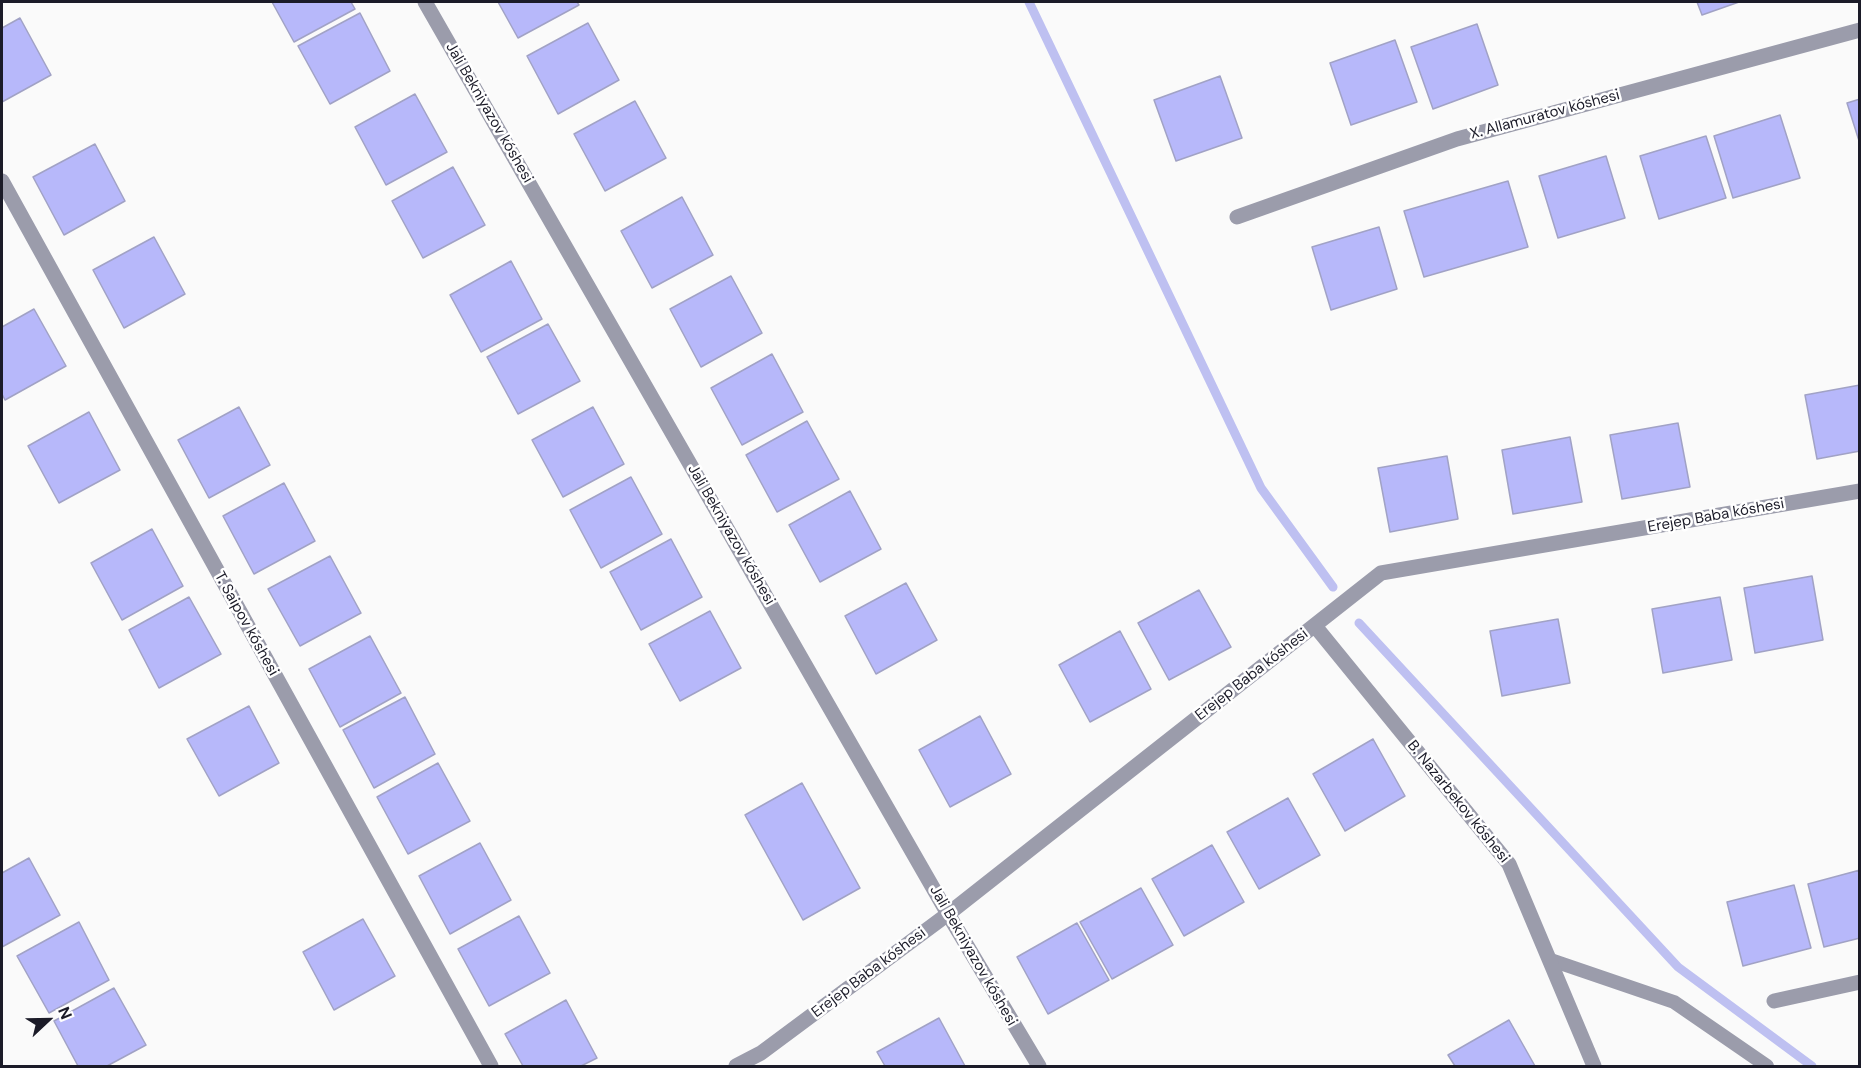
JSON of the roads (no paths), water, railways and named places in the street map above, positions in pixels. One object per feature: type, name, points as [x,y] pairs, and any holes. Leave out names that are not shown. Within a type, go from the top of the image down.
[{"type":"street","name":"Jali Bekniyazov kóshesi","points":[[425,2],[948,914],[1038,1066]]},
{"type":"street","name":"X. Allamuratov kóshesi","points":[[1237,217],[1457,139],[1860,30]]},
{"type":"street","name":"T. Saipov kóshesi","points":[[2,181],[491,1066]]},
{"type":"street","name":"Erejep Baba kóshesi","points":[[735,1066],[761,1053],[948,914],[1381,573],[1860,491]]},
{"type":"street","name":"B. Nazarbekov kóshesi","points":[[1315,626],[1509,864],[1594,1066]]},
{"type":"street","points":[[1774,1001],[1860,982]]},
{"type":"lane","points":[[1551,960],[1674,1002],[1767,1066]]},
{"type":"waterway","points":[[1029,2],[1261,488],[1333,587]]},
{"type":"waterway","points":[[1359,623],[1678,967],[1812,1066]]}]
